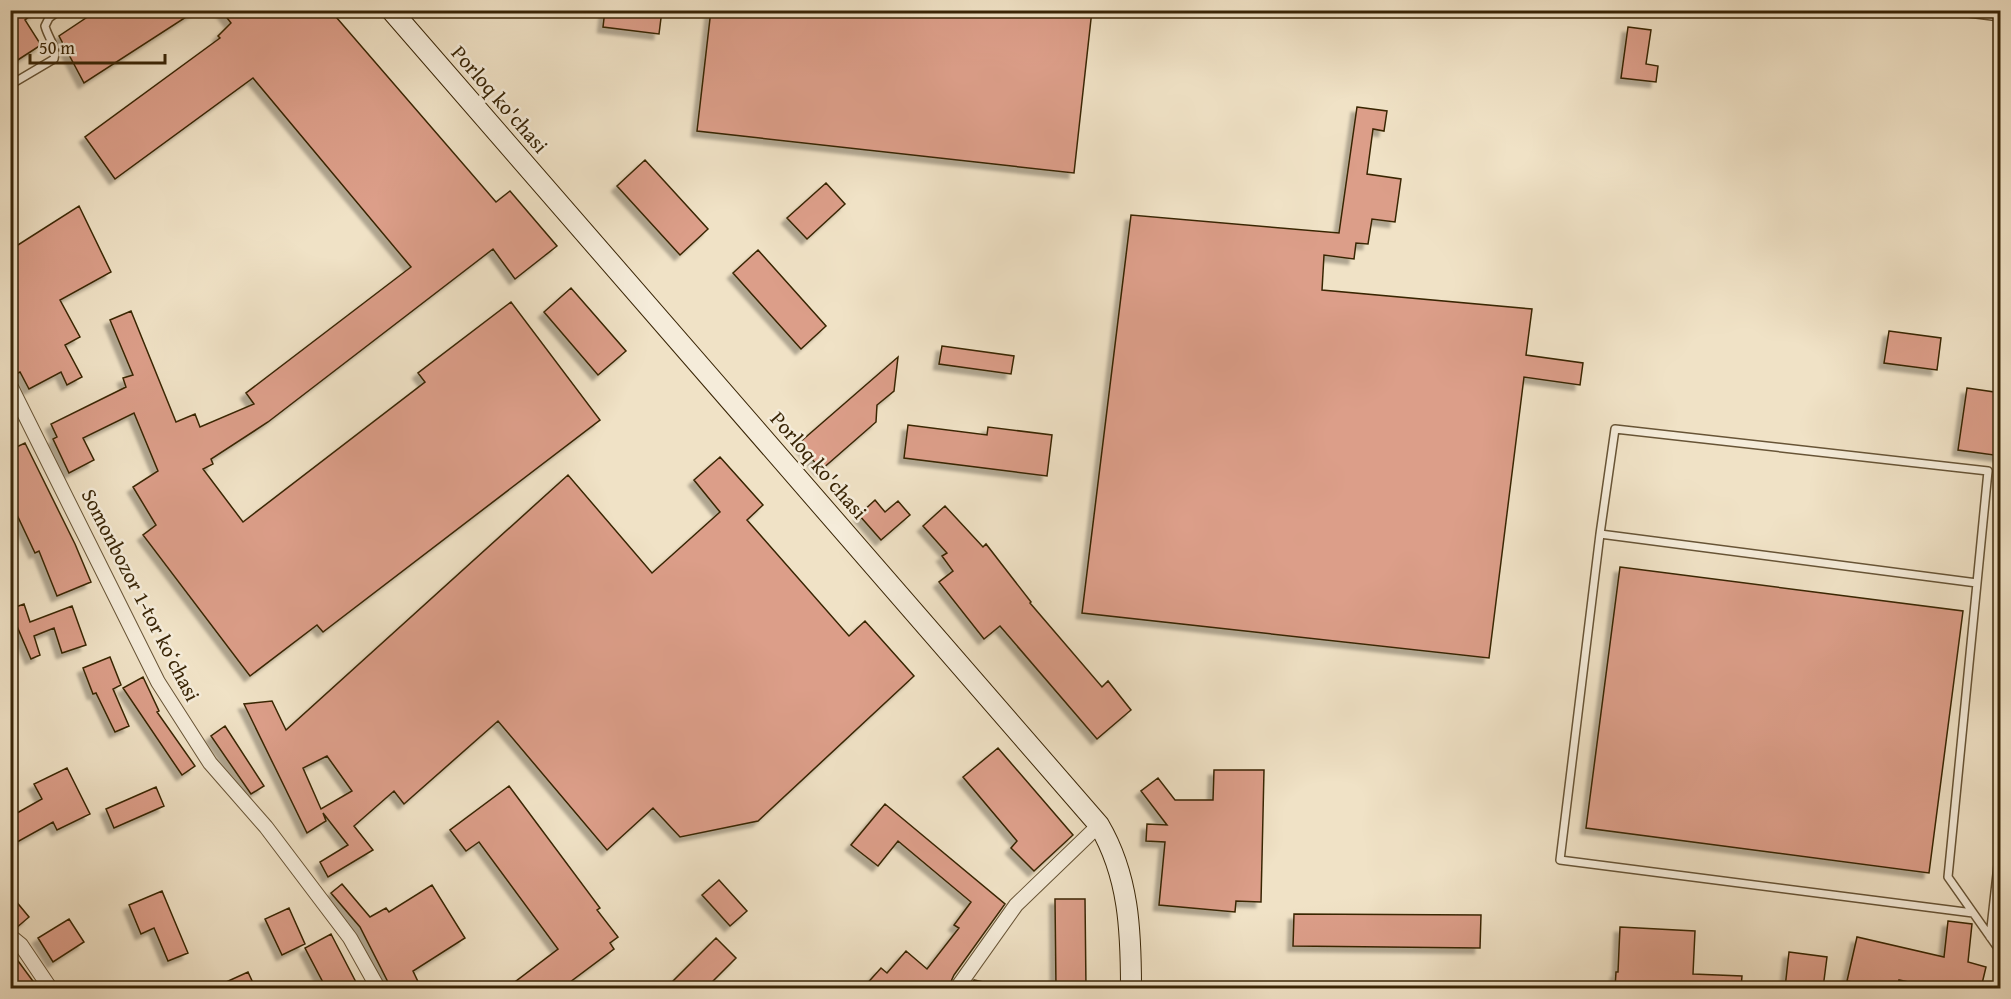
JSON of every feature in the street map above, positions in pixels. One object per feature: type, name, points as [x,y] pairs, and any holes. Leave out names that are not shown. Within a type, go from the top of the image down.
[{"type":"main road","name":"Porloq ko'chasi","points":[[391,10],[1099,825],[1114,853],[1127,900],[1131,934],[1131,988]]},
{"type":"street","name":"Somonbozor 1-tor koʻchasi","points":[[10,385],[15,404],[158,682],[210,763],[266,827],[350,938],[378,988]]},
{"type":"street","points":[[957,988],[1016,905],[1099,825]]},
{"type":"street","points":[[10,936],[21,945],[50,988]]},
{"type":"lane","points":[[10,85],[54,59],[56,52],[45,26],[49,18],[60,10]]},
{"type":"lane","points":[[1946,10],[2001,17]]},
{"type":"lane","points":[[1973,913],[1560,861],[1615,429],[1988,471],[1948,877],[2001,951]]},
{"type":"lane","points":[[1600,534],[1977,583]]},
{"type":"lane","points":[[1990,937],[2001,847]]},
{"type":"building","points":[[10,10],[37,10],[25,20],[41,45],[10,65]]},
{"type":"building","points":[[98,10],[197,10],[84,83],[59,36]]},
{"type":"building","points":[[221,10],[330,10],[496,202],[510,191],[557,246],[515,279],[493,249],[268,422],[211,459],[213,464],[203,469],[243,522],[425,382],[418,373],[511,302],[600,420],[323,632],[317,625],[250,676],[143,535],[156,525],[133,487],[158,471],[134,413],[83,438],[94,460],[69,473],[53,439],[57,437],[51,424],[126,387],[123,378],[133,375],[110,320],[131,311],[176,422],[195,414],[200,427],[254,404],[246,393],[411,267],[253,78],[115,179],[85,137],[220,38],[218,36],[231,23]]},
{"type":"building","points":[[605,10],[662,10],[659,34],[603,27]]},
{"type":"building","points":[[711,10],[1092,10],[1074,173],[697,131]]},
{"type":"building","points":[[1628,27],[1651,30],[1646,64],[1658,66],[1656,82],[1621,78]]},
{"type":"building","points":[[1357,107],[1387,111],[1384,131],[1373,129],[1367,174],[1401,179],[1395,222],[1372,219],[1368,244],[1356,243],[1354,259],[1324,255],[1322,290],[1532,309],[1526,355],[1583,363],[1580,385],[1524,377],[1489,658],[1082,613],[1131,215],[1339,233]]},
{"type":"building","points":[[645,160],[708,229],[680,255],[617,186]]},
{"type":"building","points":[[826,183],[845,204],[807,239],[787,218]]},
{"type":"building","points":[[79,206],[111,272],[60,300],[80,337],[65,345],[82,377],[67,385],[61,372],[29,389],[20,372],[16,374],[10,363],[10,250]]},
{"type":"building","points":[[758,250],[826,326],[801,349],[733,273]]},
{"type":"building","points":[[571,288],[626,351],[598,375],[544,312]]},
{"type":"building","points":[[1889,331],[1941,338],[1937,370],[1884,363]]},
{"type":"building","points":[[942,346],[1014,356],[1011,374],[939,364]]},
{"type":"building","points":[[898,357],[894,391],[877,405],[876,422],[821,470],[799,443]]},
{"type":"building","points":[[1967,388],[2001,393],[2001,456],[1958,450]]},
{"type":"building","points":[[908,425],[987,435],[988,427],[1052,435],[1047,476],[904,458]]},
{"type":"building","points":[[25,443],[75,544],[91,582],[57,596],[39,551],[35,553],[10,500],[10,450]]},
{"type":"building","points":[[720,457],[763,505],[747,520],[849,636],[865,621],[914,676],[758,821],[680,837],[653,808],[607,850],[498,721],[404,804],[394,791],[354,826],[373,850],[328,877],[320,862],[348,845],[323,813],[326,821],[307,833],[244,704],[272,701],[286,730],[568,475],[652,573],[720,512],[694,480]],"holes":[[[327,756],[352,791],[321,809],[303,768]]]},
{"type":"building","points":[[875,500],[885,512],[898,501],[910,515],[881,540],[859,515]]},
{"type":"building","points":[[945,506],[983,547],[986,544],[1030,603],[1102,687],[1108,681],[1131,710],[1097,739],[1000,626],[984,639],[939,582],[953,571],[942,556],[947,553],[923,526]]},
{"type":"building","points":[[1620,567],[1963,611],[1929,873],[1586,828]]},
{"type":"building","points":[[24,604],[30,622],[72,606],[86,645],[62,653],[54,628],[34,636],[40,655],[31,659],[16,624],[10,626],[10,609]]},
{"type":"building","points":[[110,657],[121,685],[113,689],[129,726],[115,732],[96,693],[93,694],[83,668]]},
{"type":"building","points":[[143,677],[159,711],[157,712],[195,766],[182,775],[123,688]]},
{"type":"building","points":[[225,726],[264,786],[251,794],[211,736]]},
{"type":"building","points":[[998,748],[1073,835],[1034,871],[1011,848],[1017,841],[963,777]]},
{"type":"building","points":[[67,768],[90,814],[57,830],[53,822],[10,846],[10,817],[42,799],[34,784]]},
{"type":"building","points":[[1214,770],[1264,770],[1261,902],[1236,901],[1235,912],[1159,905],[1165,842],[1146,841],[1147,824],[1167,825],[1141,791],[1158,778],[1175,800],[1213,800]]},
{"type":"building","points":[[509,786],[600,908],[597,910],[618,937],[610,943],[614,949],[562,988],[507,988],[558,949],[479,842],[466,851],[450,830]]},
{"type":"building","points":[[156,787],[164,806],[114,828],[106,809]]},
{"type":"building","points":[[885,804],[1005,904],[954,975],[948,988],[863,988],[881,968],[887,973],[906,951],[927,969],[959,928],[954,925],[971,902],[898,841],[878,866],[851,845]]},
{"type":"building","points":[[719,880],[747,911],[730,926],[702,895]]},
{"type":"building","points":[[342,884],[370,917],[386,908],[389,912],[432,885],[465,938],[413,971],[421,988],[391,988],[360,927],[331,893]]},
{"type":"building","points":[[162,891],[188,953],[168,961],[154,928],[141,934],[129,905]]},
{"type":"building","points":[[10,894],[29,917],[15,929],[10,927]]},
{"type":"building","points":[[1055,899],[1085,899],[1086,988],[1056,988]]},
{"type":"building","points":[[289,908],[305,944],[282,955],[265,919]]},
{"type":"building","points":[[1294,914],[1481,915],[1480,948],[1293,946]]},
{"type":"building","points":[[69,919],[84,942],[53,962],[38,938]]},
{"type":"building","points":[[1948,921],[1972,924],[1968,962],[1986,967],[1981,988],[1936,988],[1899,980],[1897,988],[1881,988],[1847,981],[1857,937],[1944,957]]},
{"type":"building","points":[[1620,927],[1695,931],[1693,974],[1742,976],[1741,988],[1615,988]]},
{"type":"building","points":[[331,934],[359,988],[326,988],[305,948]]},
{"type":"building","points":[[716,938],[736,958],[706,988],[666,988]]},
{"type":"building","points":[[10,950],[38,988],[10,988]]},
{"type":"building","points":[[1789,952],[1827,957],[1823,988],[1785,988]]},
{"type":"building","points":[[248,972],[254,985],[246,988],[213,988]]},
{"type":"building","points":[[974,980],[989,983],[988,988],[968,988]]}]
